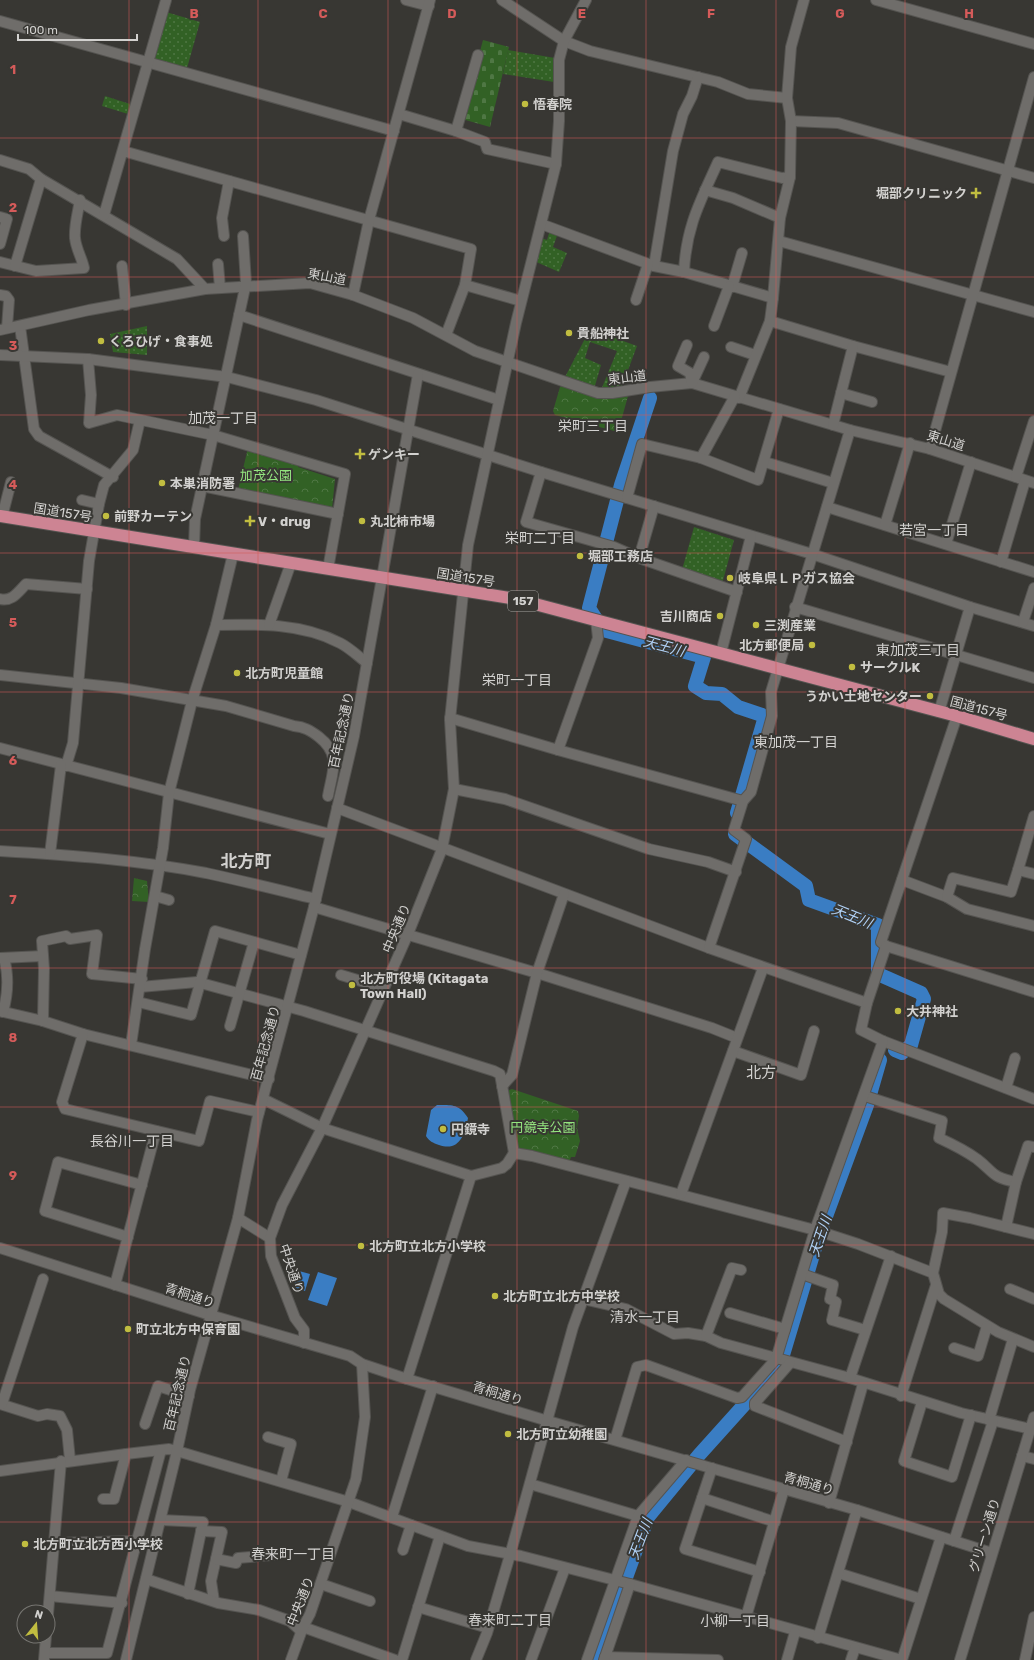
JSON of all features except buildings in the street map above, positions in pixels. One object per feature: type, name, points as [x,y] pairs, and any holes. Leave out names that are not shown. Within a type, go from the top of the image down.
[{"type":"highway","name":"国道157号","points":[[1,517],[516,599],[957,716],[1034,739]]},
{"type":"street","points":[[104,215],[166,0]]},
{"type":"street","points":[[353,295],[369,220],[430,3],[406,0]]},
{"type":"street","points":[[502,0],[564,41],[590,51],[718,82],[748,94],[787,98]]},
{"type":"street","name":"中央通り","points":[[304,1343],[304,1330],[295,1318],[272,1256],[270,1238],[282,1205],[322,1128],[408,934],[442,849],[454,789],[450,718],[468,545],[521,301],[556,164],[559,121],[559,60],[564,41],[586,0]]},
{"type":"street","points":[[701,458],[737,397],[770,320],[774,298],[780,218],[790,177],[791,121],[787,98],[790,47],[804,0]]},
{"type":"street","points":[[876,0],[1034,44]]},
{"type":"street","points":[[0,21],[394,131]]},
{"type":"street","points":[[456,131],[478,55]]},
{"type":"street","points":[[636,300],[651,265],[673,151],[683,114],[692,96],[698,77]]},
{"type":"street","points":[[930,449],[1034,77]]},
{"type":"street","points":[[399,114],[456,131],[485,142],[487,149],[556,164]]},
{"type":"street","points":[[791,121],[838,123],[1034,178]]},
{"type":"street","points":[[123,151],[471,249],[465,286],[446,336]]},
{"type":"street","points":[[0,160],[29,169],[41,179],[80,200],[177,259],[205,289]]},
{"type":"street","points":[[684,272],[685,247],[691,225],[718,162],[782,178],[790,177]]},
{"type":"street","points":[[15,266],[41,179]]},
{"type":"street","points":[[224,236],[222,218],[229,181]]},
{"type":"street","points":[[705,190],[733,198],[780,218]]},
{"type":"street","points":[[0,262],[36,271],[84,268],[83,261],[78,256],[75,236],[80,200]]},
{"type":"street","points":[[0,217],[7,219],[0,244]]},
{"type":"street","points":[[541,224],[651,265],[684,272],[774,298]]},
{"type":"street","points":[[194,547],[195,519],[246,283],[243,236]]},
{"type":"street","points":[[779,241],[1034,312]]},
{"type":"street","points":[[714,326],[742,253]]},
{"type":"street","points":[[218,264],[220,288]]},
{"type":"street","points":[[122,266],[126,304]]},
{"type":"street","name":"東山道","points":[[3,329],[88,310],[205,289],[310,283],[353,295],[412,318],[475,351],[598,393],[612,393],[650,387],[692,383],[850,430],[910,443],[1025,480]]},
{"type":"street","points":[[465,286],[521,301]]},
{"type":"street","points":[[0,295],[6,296],[9,300],[3,329]]},
{"type":"street","points":[[239,316],[499,400]]},
{"type":"street","points":[[770,320],[853,346],[951,372]]},
{"type":"street","points":[[20,326],[34,429],[39,436],[113,477]]},
{"type":"street","points":[[687,345],[678,366],[690,373],[692,383]]},
{"type":"street","points":[[833,425],[853,346]]},
{"type":"street","points":[[731,348],[755,355]]},
{"type":"street","points":[[0,355],[88,359],[226,377],[316,400],[542,472],[812,554],[970,607],[1034,626]]},
{"type":"street","points":[[692,383],[704,357]]},
{"type":"street","points":[[88,359],[91,395],[89,423],[117,415],[213,435],[345,474],[328,569]]},
{"type":"street","name":"百年記念通り","points":[[126,1660],[161,1520],[189,1396],[210,1315],[238,1218],[259,1112],[315,903],[354,736],[418,374]]},
{"type":"street","points":[[841,393],[872,402]]},
{"type":"street","points":[[627,498],[642,444],[701,458],[758,480],[765,462],[779,409]]},
{"type":"street","points":[[50,854],[63,766],[73,743],[87,589],[99,504],[104,485],[113,477],[133,450],[140,420]]},
{"type":"street","points":[[1001,562],[1025,480],[1034,421]]},
{"type":"street","points":[[709,948],[746,839],[734,830],[744,801],[751,792],[772,716],[771,692],[795,607],[850,430]]},
{"type":"street","points":[[885,525],[910,443]]},
{"type":"street","points":[[765,462],[833,483]]},
{"type":"street","points":[[946,544],[971,462]]},
{"type":"street","points":[[542,472],[526,522],[614,547],[639,558],[737,592]]},
{"type":"street","points":[[1,517],[11,482]]},
{"type":"street","points":[[202,486],[338,514]]},
{"type":"street","points":[[82,500],[99,504]]},
{"type":"street","points":[[639,558],[654,506]]},
{"type":"street","points":[[827,507],[1034,572]]},
{"type":"street","points":[[721,653],[751,536]]},
{"type":"street","points":[[131,1045],[145,949],[160,866],[169,793],[192,701],[216,625],[233,554]]},
{"type":"street","points":[[269,625],[291,563]]},
{"type":"street","points":[[0,599],[6,600],[13,597],[26,584],[87,589]]},
{"type":"street","points":[[1023,622],[1034,588]]},
{"type":"street","points":[[795,607],[1034,678]]},
{"type":"street","points":[[939,712],[970,607]]},
{"type":"street","points":[[558,750],[598,638],[596,620]]},
{"type":"street","points":[[216,625],[275,624],[315,634],[340,643],[367,663]]},
{"type":"street","points":[[0,675],[78,682],[121,688],[226,706],[294,726],[305,727],[329,746],[333,754],[333,766],[328,796]]},
{"type":"street","points":[[957,716],[881,942],[886,946],[1034,992]]},
{"type":"street","points":[[450,718],[558,750],[744,801]]},
{"type":"street","points":[[0,748],[63,766],[330,834]]},
{"type":"street","points":[[454,789],[505,799],[648,849],[708,862],[736,872]]},
{"type":"street","points":[[337,808],[442,849],[763,968],[868,1003]]},
{"type":"street","points":[[947,897],[953,878],[1010,892],[1034,816]]},
{"type":"street","points":[[0,850],[160,866],[213,875],[315,903],[408,934],[712,1028],[737,1038]]},
{"type":"street","points":[[1018,870],[1034,874]]},
{"type":"street","points":[[902,880],[947,897],[967,909],[1034,926]]},
{"type":"street","points":[[502,1086],[512,1075],[537,973],[564,894]]},
{"type":"street","points":[[155,896],[168,900]]},
{"type":"street","points":[[138,1002],[191,1015],[215,931],[301,955]]},
{"type":"street","points":[[43,1021],[42,941],[66,936],[70,939],[97,934],[92,974],[141,983],[200,982],[288,1007],[500,1074],[514,1153],[507,1164],[502,1168],[471,1176],[322,1128],[263,1099]]},
{"type":"street","points":[[230,1026],[254,942]]},
{"type":"street","points":[[886,946],[861,1030],[883,1041],[1034,1099]]},
{"type":"street","points":[[43,956],[2,958],[7,968],[8,994],[2,1012],[43,1021],[83,1034],[269,1078]]},
{"type":"street","points":[[681,1194],[763,968]]},
{"type":"street","points":[[341,975],[384,988]]},
{"type":"street","points":[[733,1051],[801,1076],[814,1031]]},
{"type":"street","points":[[83,1034],[62,1102],[66,1109],[199,1141],[210,1101],[259,1112]]},
{"type":"street","points":[[615,1440],[637,1367],[646,1365],[737,1398],[742,1397],[776,1359],[815,1230],[865,1096],[883,1041]]},
{"type":"street","points":[[1006,1088],[1015,1058]]},
{"type":"street","points":[[865,1096],[942,1121],[939,1138],[977,1159],[992,1175],[1003,1180],[1016,1182]]},
{"type":"street","points":[[115,1284],[156,1131]]},
{"type":"street","points":[[1006,1227],[1016,1182],[1028,1146],[1034,1148]]},
{"type":"street","points":[[514,1153],[681,1194],[815,1230],[890,1256],[933,1273]]},
{"type":"street","points":[[128,1237],[45,1211],[58,1162],[142,1185]]},
{"type":"street","points":[[407,1379],[471,1176]]},
{"type":"street","points":[[476,1660],[488,1628],[510,1555],[573,1327],[626,1181]]},
{"type":"street","points":[[1034,1234],[943,1213],[942,1232],[933,1273],[939,1294],[944,1299],[987,1326],[1013,1339],[1034,1347]]},
{"type":"street","points":[[238,1218],[270,1238]]},
{"type":"street","name":"青桐通り","points":[[0,1248],[210,1315],[350,1356],[362,1364],[407,1379],[857,1510],[992,1553]]},
{"type":"street","points":[[850,1378],[890,1256]]},
{"type":"street","points":[[706,1336],[732,1268],[741,1270]]},
{"type":"street","points":[[802,1274],[833,1285],[830,1299],[836,1302],[832,1320],[865,1330]]},
{"type":"street","points":[[43,1279],[1,1404],[38,1416],[47,1414],[60,1416],[67,1430],[66,1461],[54,1543],[49,1604]]},
{"type":"street","points":[[901,1396],[937,1283]]},
{"type":"street","points":[[1010,1289],[1034,1299]]},
{"type":"street","points":[[583,1299],[626,1309],[674,1334],[688,1333],[706,1336],[721,1343],[752,1350],[776,1359],[850,1378],[863,1384],[901,1396],[971,1416],[1030,1429]]},
{"type":"street","points":[[730,1313],[785,1329]]},
{"type":"street","points":[[954,1348],[978,1356],[987,1326]]},
{"type":"street","points":[[271,1333],[277,1339],[297,1346],[354,1365],[362,1364]]},
{"type":"street","points":[[954,1541],[991,1420],[1013,1339]]},
{"type":"street","points":[[790,1362],[755,1403],[755,1406],[847,1442]]},
{"type":"street","name":"中央通り","points":[[291,1660],[321,1584],[356,1479],[365,1417],[362,1364]]},
{"type":"street","points":[[829,1502],[863,1384]]},
{"type":"street","points":[[145,1424],[158,1386],[189,1396]]},
{"type":"street","points":[[392,1517],[433,1386]]},
{"type":"street","points":[[922,1402],[904,1461],[952,1476],[971,1416]]},
{"type":"street","name":"グリーン通り","points":[[960,1660],[1034,1417]]},
{"type":"street","points":[[268,1437],[291,1444],[281,1481]]},
{"type":"street","points":[[45,1644],[44,1657],[107,1653],[122,1603],[161,1450]]},
{"type":"street","points":[[0,1471],[66,1461],[161,1450],[177,1451],[349,1502],[468,1546],[524,1557],[615,1580],[795,1632],[902,1660],[941,1537]]},
{"type":"street","points":[[102,1499],[114,1499],[126,1454]]},
{"type":"street","points":[[1022,1456],[1034,1460]]},
{"type":"street","points":[[587,1660],[638,1516],[686,1460]]},
{"type":"street","points":[[712,1468],[685,1549],[760,1572]]},
{"type":"street","points":[[530,1484],[638,1516]]},
{"type":"street","points":[[746,1617],[784,1489]]},
{"type":"street","points":[[702,1498],[775,1522]]},
{"type":"street","points":[[818,1638],[857,1510]]},
{"type":"street","points":[[161,1520],[204,1522],[188,1594]]},
{"type":"street","points":[[403,1550],[411,1525]]},
{"type":"street","points":[[202,1531],[222,1532],[211,1581],[214,1601]]},
{"type":"street","points":[[402,1660],[440,1536]]},
{"type":"street","points":[[54,1543],[137,1541]]},
{"type":"street","points":[[216,1559],[236,1563],[238,1558],[272,1555]]},
{"type":"street","points":[[531,1660],[565,1568]]},
{"type":"street","points":[[838,1573],[921,1598]]},
{"type":"street","points":[[146,1579],[188,1594],[259,1610],[284,1618],[302,1629],[396,1660]]},
{"type":"street","points":[[321,1584],[370,1601]]},
{"type":"street","points":[[630,1584],[604,1659],[718,1660]]},
{"type":"street","points":[[50,1596],[122,1603]]},
{"type":"street","points":[[418,1607],[488,1628]]},
{"type":"street","points":[[1025,1660],[1034,1617]]},
{"type":"street","points":[[786,1660],[795,1632]]},
{"type":"street","points":[[851,1660],[854,1648]]},
{"type":"green space","points":[[166,12],[200,22],[187,68],[152,58]]},
{"type":"green space","points":[[483,40],[509,47],[490,127],[462,119]]},
{"type":"green space","points":[[508,50],[555,58],[554,82],[503,74]]},
{"type":"green space","points":[[105,96],[130,104],[128,114],[102,106]]},
{"type":"green space","points":[[550,230],[558,233],[553,247],[567,253],[559,272],[534,261],[541,238],[547,240]]},
{"type":"green space","points":[[147,326],[147,355],[113,352],[110,334]]},
{"type":"green space","points":[[590,329],[637,346],[621,389],[601,390],[617,351],[590,342],[585,358],[601,365],[594,389],[565,377]]},
{"type":"green space","points":[[563,385],[602,397],[628,396],[618,432],[555,415],[553,411],[560,387]]},
{"type":"green space","name":"加茂公園","points":[[248,448],[298,463],[298,467],[335,479],[332,509],[238,490]]},
{"type":"green space","points":[[694,527],[734,540],[722,584],[682,570]]},
{"type":"green space","points":[[134,878],[147,881],[149,902],[132,901]]},
{"type":"green space","name":"円鏡寺公園","points":[[512,1089],[578,1111],[579,1116],[577,1128],[580,1141],[575,1157],[571,1157],[569,1162],[521,1150],[516,1146],[506,1100],[509,1090]]},
{"type":"water","points":[[437,1105],[455,1106],[462,1110],[468,1118],[463,1136],[456,1144],[452,1146],[446,1147],[433,1143],[426,1136],[431,1110]]},
{"type":"water","points":[[299,1271],[310,1274],[305,1291],[293,1287]]},
{"type":"water","points":[[318,1272],[337,1278],[327,1306],[308,1300]]},
{"type":"waterway","name":"天王川","points":[[650,398],[621,485],[589,608],[603,630],[704,657],[695,686],[706,693],[722,694],[738,707],[762,715],[764,720],[737,813]]},
{"type":"waterway","name":"天王川","points":[[735,834],[806,886],[809,900],[878,925],[878,974],[921,993],[924,999],[911,1045],[902,1053],[895,1050]]},
{"type":"waterway","name":"天王川","points":[[596,1660],[648,1517],[699,1455],[780,1365],[818,1238],[867,1105],[880,1060]]},
{"type":"place","name":"悟春院","points":[[525,104]]},
{"type":"place","name":"堀部クリニック","points":[[976,193]]},
{"type":"place","name":"貴船神社","points":[[569,333]]},
{"type":"place","name":"くろひげ・食事処","points":[[101,341]]},
{"type":"place","name":"ゲンキー","points":[[360,454]]},
{"type":"place","name":"本巣消防署","points":[[162,483]]},
{"type":"place","name":"前野カーテン","points":[[106,516]]},
{"type":"place","name":"V・drug","points":[[250,521]]},
{"type":"place","name":"丸北柿市場","points":[[362,521]]},
{"type":"place","name":"堀部工務店","points":[[580,556]]},
{"type":"place","name":"岐阜県ＬＰガス協会","points":[[730,578]]},
{"type":"place","name":"吉川商店","points":[[720,616]]},
{"type":"place","name":"三渕産業","points":[[756,625]]},
{"type":"place","name":"北方郵便局","points":[[812,645]]},
{"type":"place","name":"サークルK","points":[[852,667]]},
{"type":"place","name":"北方町児童館","points":[[237,673]]},
{"type":"place","name":"うかい土地センター","points":[[930,696]]},
{"type":"place","name":"北方町役場 (Kitagata Town Hall)","points":[[352,985]]},
{"type":"place","name":"大井神社","points":[[898,1011]]},
{"type":"place","name":"円鏡寺","points":[[443,1129]]},
{"type":"place","name":"北方町立北方小学校","points":[[361,1246]]},
{"type":"place","name":"北方町立北方中学校","points":[[495,1296]]},
{"type":"place","name":"町立北方中保育園","points":[[128,1329]]},
{"type":"place","name":"北方町立幼稚園","points":[[508,1434]]},
{"type":"place","name":"北方町立北方西小学校","points":[[25,1544]]},
{"type":"district","name":"加茂一丁目","points":[[223,418]]},
{"type":"district","name":"栄町三丁目","points":[[593,426]]},
{"type":"district","name":"若宮一丁目","points":[[934,530]]},
{"type":"district","name":"栄町二丁目","points":[[540,538]]},
{"type":"district","name":"東加茂三丁目","points":[[918,650]]},
{"type":"district","name":"栄町一丁目","points":[[517,680]]},
{"type":"district","name":"東加茂一丁目","points":[[796,742]]},
{"type":"district","name":"北方町","points":[[246,861]]},
{"type":"district","name":"北方","points":[[761,1073]]},
{"type":"district","name":"長谷川一丁目","points":[[132,1141]]},
{"type":"district","name":"清水一丁目","points":[[645,1317]]},
{"type":"district","name":"春来町一丁目","points":[[293,1554]]},
{"type":"district","name":"春来町二丁目","points":[[510,1620]]},
{"type":"district","name":"小柳一丁目","points":[[735,1621]]}]
